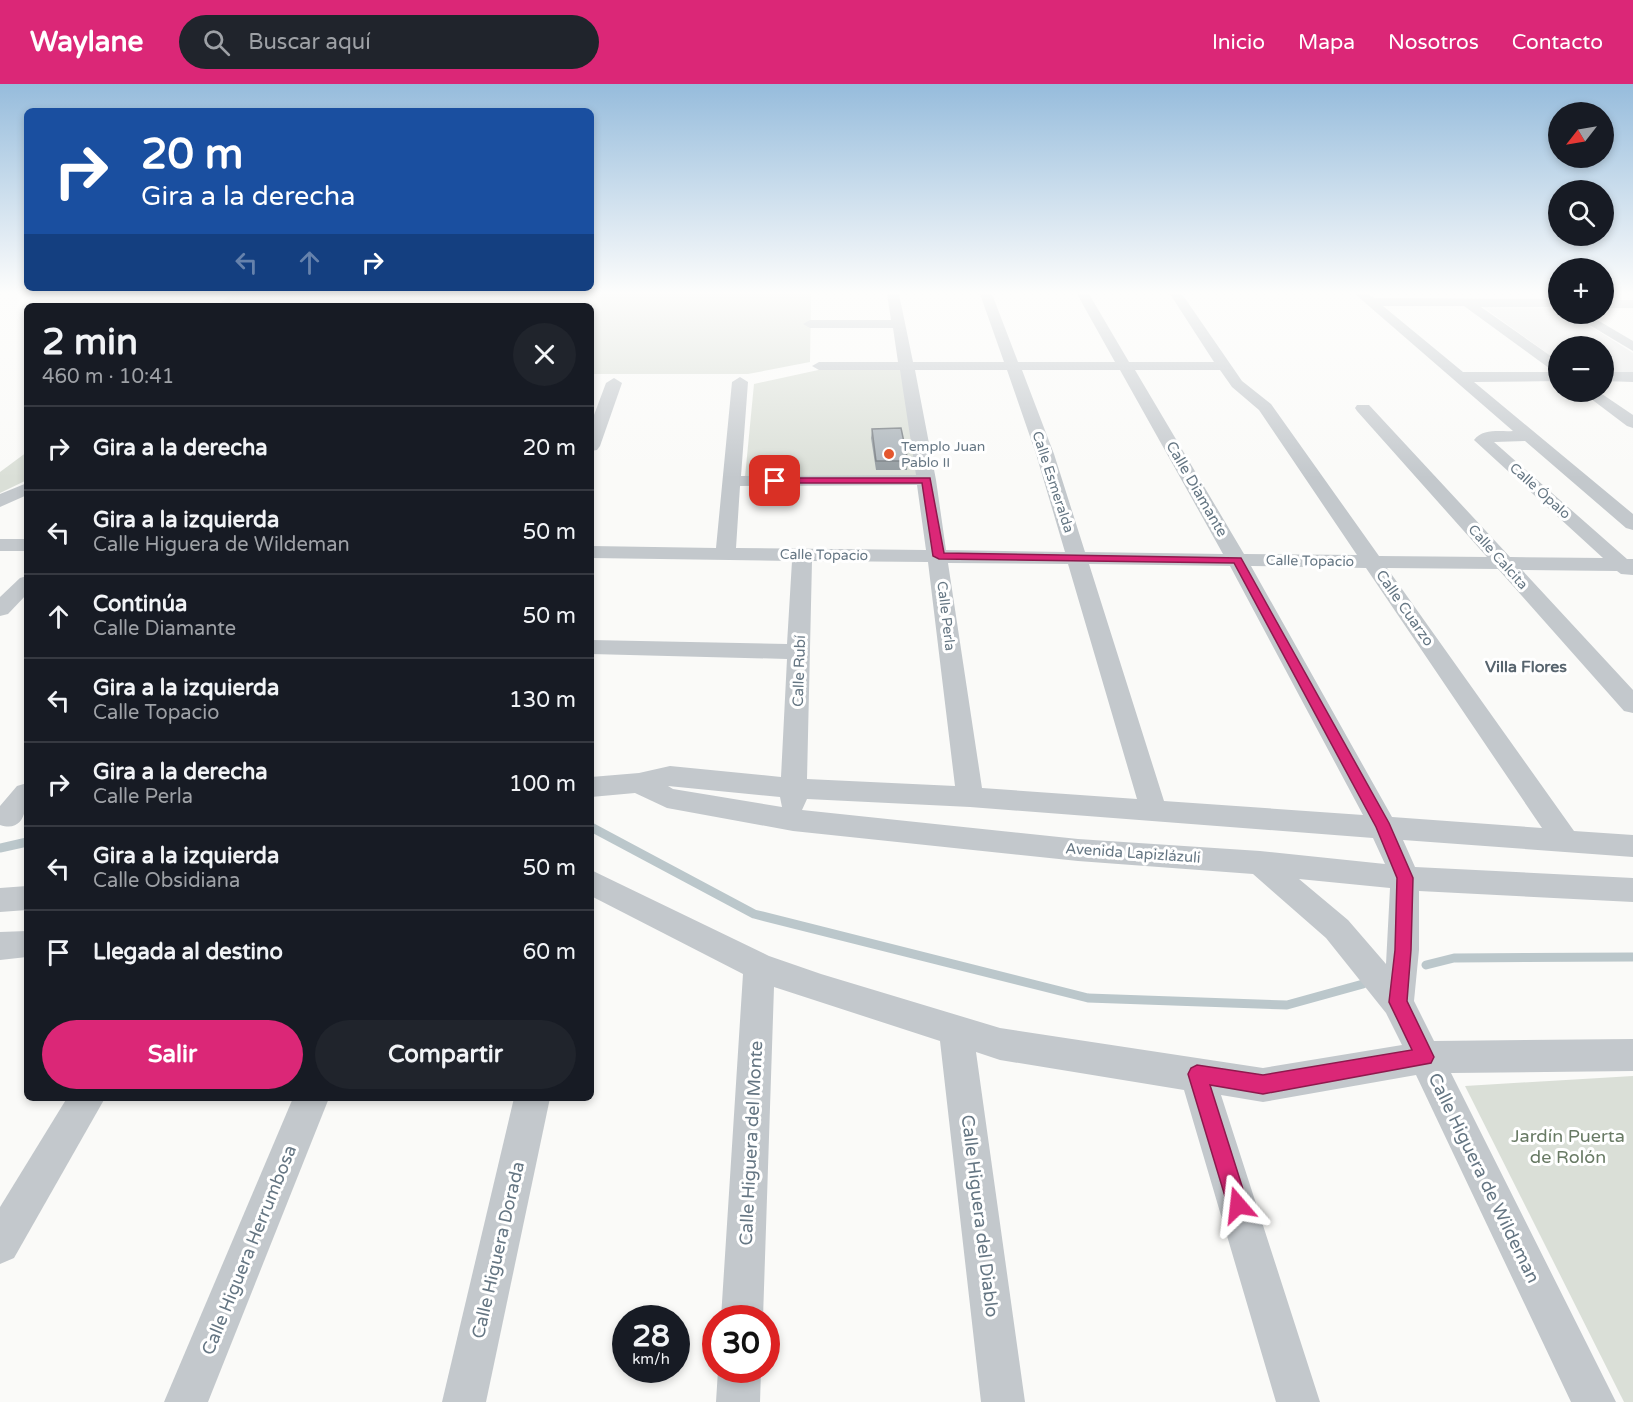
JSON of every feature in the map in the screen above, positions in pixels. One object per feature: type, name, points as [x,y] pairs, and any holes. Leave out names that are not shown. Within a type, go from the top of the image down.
[{"type":"street","name":"Calle Perla","points":[[905,356],[939,556],[970,797]]},
{"type":"street","name":"Calle Esmeralda","points":[[1008,356],[1045,454],[1154,811]]},
{"type":"street","name":"Calle Diamante","points":[[1120,356],[1238,560],[1383,827],[1405,878]]},
{"type":"street","name":"Calle Cuarzo","points":[[1218,356],[1237,384],[1265,407],[1565,840]]},
{"type":"street","points":[[1434,356],[1633,524]]},
{"type":"street","points":[[819,366],[1225,366]]},
{"type":"street","points":[[1459,377],[1548,377]]},
{"type":"street","points":[[1614,377],[1633,377]]},
{"type":"street","points":[[725,554],[740,382]]},
{"type":"street","points":[[594,438],[614,383]]},
{"type":"street","points":[[1604,402],[1633,423]]},
{"type":"street","name":"Calle Calcita","points":[[1363,408],[1633,705]]},
{"type":"street","name":"Calle Ópalo","points":[[1529,436],[1486,437],[1482,440],[1630,568]]},
{"type":"street","points":[[732,481],[927,480]]},
{"type":"street","points":[[0,501],[24,489]]},
{"type":"street","points":[[0,544],[24,545]]},
{"type":"street","name":"Calle Topacio","points":[[594,552],[1504,563],[1630,568]]},
{"type":"street","name":"Calle Rubí","points":[[793,820],[802,555]]},
{"type":"street","points":[[0,609],[24,585]]},
{"type":"street","points":[[594,647],[800,652]]},
{"type":"street","points":[[594,787],[639,783],[670,776],[794,788],[970,797],[1633,846]]},
{"type":"street","name":"Avenida Lapizlázuli","points":[[639,783],[667,798],[793,820],[1078,850],[1260,863],[1405,878],[1633,890]]},
{"type":"street","points":[[11,817],[24,798]]},
{"type":"street","name":"Calle Higuera de Wildeman","points":[[1260,863],[1337,929],[1398,1002],[1594,1402]]},
{"type":"street","points":[[1398,1002],[1403,950],[1405,878]]},
{"type":"street","points":[[594,884],[759,967],[821,989],[1000,1044],[1263,1085],[1425,1057],[1633,1055]]},
{"type":"street","points":[[0,900],[24,898]]},
{"type":"street","points":[[0,946],[24,944]]},
{"type":"street","name":"Calle Higuera del Monte","points":[[743,1305],[759,967]]},
{"type":"street","name":"Calle Higuera del Diablo","points":[[956,1030],[1003,1402]]},
{"type":"street","points":[[1197,1074],[1298,1402]]},
{"type":"street","points":[[0,1244],[85,1101]]},
{"type":"street","name":"Calle Higuera Herrumbosa","points":[[186,1402],[310,1101]]},
{"type":"street","name":"Calle Higuera Dorada","points":[[464,1402],[531,1101]]},
{"type":"street","points":[[738,1402],[739,1383]]},
{"type":"shaded area","points":[[1614,356],[1633,356],[1633,373],[1614,373]]},
{"type":"green space","points":[[594,356],[810,356],[810,362],[748,374],[594,374]]},
{"type":"green space","points":[[823,369],[901,369],[919,477],[745,477],[754,384]]},
{"type":"green space","points":[[24,454],[24,481],[0,493],[0,472]]},
{"type":"green space","name":"Jardín Puerta de Rolón","points":[[1633,1076],[1633,1402],[1624,1402],[1465,1086]]},
{"type":"building","name":"Templo Juan Pablo II","points":[[901,428],[908,461],[876,461],[872,429]]},
{"type":"waterway","points":[[594,829],[754,914],[1088,998],[1287,1005],[1363,984]]},
{"type":"waterway","points":[[0,848],[24,843]]},
{"type":"waterway","points":[[1426,965],[1454,958],[1633,957]]},
{"type":"place","name":"Templo Juan Pablo II","points":[[889,454]]},
{"type":"district","name":"Villa Flores","points":[[1526,667]]},
{"type":"route","points":[[775,481],[927,480],[939,556],[1238,560],[1383,827],[1405,878],[1403,950],[1398,1002],[1425,1057],[1263,1085],[1197,1074],[1238,1205]]}]
